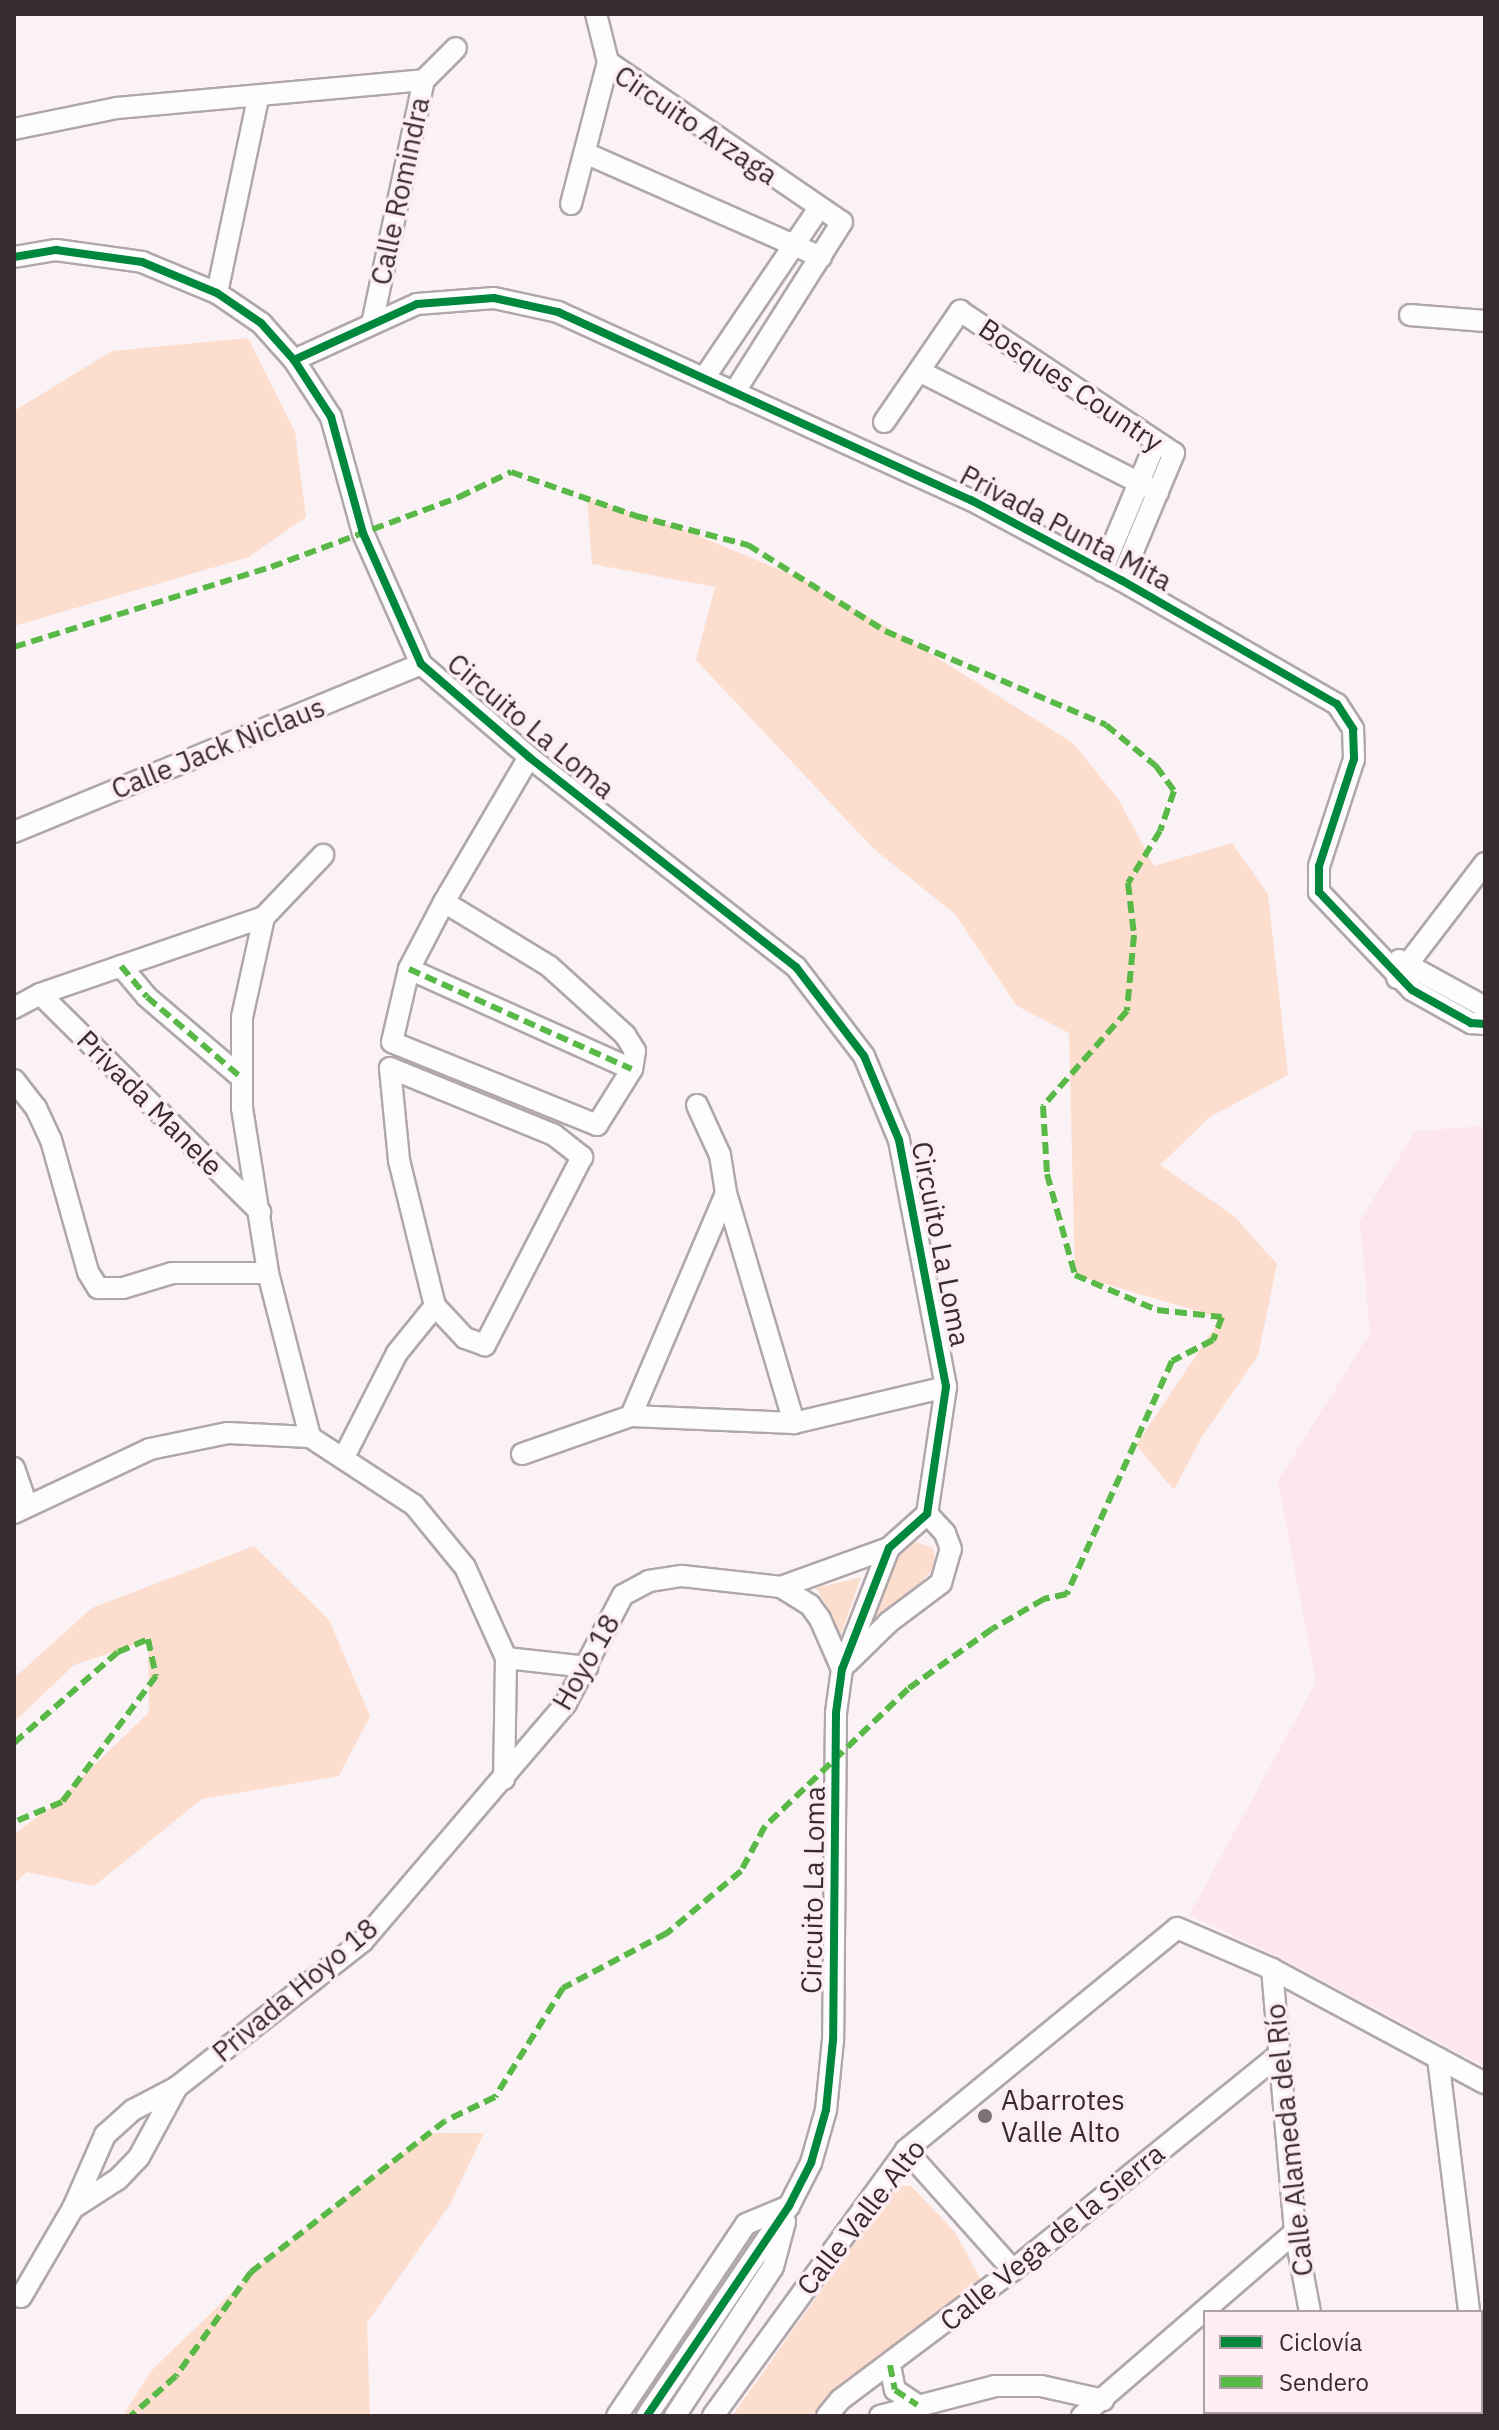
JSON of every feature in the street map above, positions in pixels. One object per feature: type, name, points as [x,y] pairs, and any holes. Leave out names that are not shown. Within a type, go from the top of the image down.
[{"type":"street","points":[[596,14],[608,62]]},
{"type":"street","points":[[424,80],[456,48]]},
{"type":"street","name":"Circuito Arzaga","points":[[571,204],[608,62],[842,222],[734,393]]},
{"type":"street","name":"Calle Romindra","points":[[14,129],[117,108],[258,99],[424,80],[372,324]]},
{"type":"street","points":[[217,293],[258,99]]},
{"type":"street","name":"Circuito Arzaga","points":[[585,153],[821,257]]},
{"type":"street","points":[[704,378],[819,208]]},
{"type":"street","name":"Circuito La Loma","points":[[14,257],[56,250],[142,262],[217,293],[261,323],[294,360],[331,417],[363,533],[421,664],[529,757],[796,967],[842,1022],[882,1093],[899,1140],[946,1387],[927,1514],[889,1548],[842,1669],[836,1713],[833,2040],[826,2110],[811,2163],[789,2206],[647,2416]]},
{"type":"street","name":"Privada Punta Mita","points":[[294,360],[417,304],[494,298],[558,312],[971,500],[1111,576],[1337,704],[1353,729],[1354,759],[1319,866],[1319,892],[1383,957],[1403,970]]},
{"type":"street","name":"Bosques Country","points":[[884,422],[960,311],[1174,453]]},
{"type":"street","points":[[1410,315],[1485,321]]},
{"type":"street","points":[[921,372],[1158,492]]},
{"type":"street","name":"Privada Punta Mita","points":[[1111,576],[1137,480],[1156,442]]},
{"type":"street","name":"Privada Punta Mita","points":[[1111,576],[1158,492],[1174,453]]},
{"type":"street","name":"Calle Jack Niclaus","points":[[14,832],[421,664]]},
{"type":"street","points":[[444,902],[549,966],[625,1035],[635,1051],[632,1069],[597,1125],[392,1042],[409,969],[444,902],[529,757]]},
{"type":"street","points":[[14,1008],[40,994],[264,917],[323,855]]},
{"type":"street","points":[[1403,970],[1485,863]]},
{"type":"street","name":"Privada Manele","points":[[264,917],[242,1017],[242,1078],[268,1273],[310,1437]]},
{"type":"street","points":[[121,966],[147,997],[242,1078]]},
{"type":"street","points":[[409,969],[632,1069]]},
{"type":"street","points":[[1403,970],[1485,1007]]},
{"type":"street","points":[[1403,970],[1471,1023],[1485,1024]]},
{"type":"street","name":"Privada Manele","points":[[40,994],[260,1212]]},
{"type":"street","points":[[390,1068],[554,1135],[582,1157],[485,1345],[465,1338],[435,1306],[399,1160],[390,1068]]},
{"type":"street","points":[[14,1080],[36,1108],[51,1140],[88,1272],[98,1288],[123,1288],[172,1273],[268,1273]]},
{"type":"street","points":[[697,1105],[720,1155],[726,1193],[794,1423]]},
{"type":"street","points":[[631,1416],[726,1193]]},
{"type":"street","points":[[344,1457],[397,1353],[435,1306]]},
{"type":"street","points":[[522,1454],[631,1416],[794,1423],[946,1387]]},
{"type":"street","points":[[14,1468],[20,1510],[150,1449],[228,1433],[310,1437],[344,1457],[414,1505],[465,1567],[506,1658],[504,1779]]},
{"type":"street","points":[[842,1669],[880,1629],[941,1583],[951,1549],[945,1533],[927,1514]]},
{"type":"street","name":"Hoyo 18","points":[[781,1587],[889,1548]]},
{"type":"street","name":"Hoyo 18","points":[[504,1779],[566,1703],[588,1667],[623,1595],[649,1581],[682,1576],[781,1587],[810,1605],[842,1669]]},
{"type":"street","points":[[506,1658],[588,1667]]},
{"type":"street","name":"Privada Hoyo 18","points":[[21,2297],[73,2208],[105,2135],[133,2110],[177,2087],[363,1941],[504,1779]]},
{"type":"street","name":"Calle Valle Alto","points":[[713,2416],[906,2150],[1164,1934],[1186,1929],[1272,1969],[1485,2083]]},
{"type":"street","name":"Calle Alameda del Río","points":[[1272,1969],[1277,2056],[1295,2232],[1310,2310]]},
{"type":"street","name":"Calle Vega de la Sierra","points":[[827,2416],[840,2400],[1013,2270],[1277,2056]]},
{"type":"street","points":[[1438,2058],[1469,2310]]},
{"type":"street","name":"Privada Hoyo 18","points":[[73,2208],[118,2179],[139,2157],[177,2087]]},
{"type":"street","points":[[906,2150],[1013,2270]]},
{"type":"street","points":[[617,2416],[746,2224],[789,2206]]},
{"type":"street","points":[[675,2416],[773,2267],[789,2206]]},
{"type":"street","points":[[1206,2310],[1295,2232]]},
{"type":"street","points":[[1082,2416],[1203,2312]]},
{"type":"street","points":[[890,2365],[895,2390],[917,2405]]},
{"type":"street","points":[[880,2416],[995,2386],[1041,2386],[1103,2400]]},
{"type":"shaded area","points":[[248,338],[295,432],[306,517],[249,557],[14,626],[14,411],[112,351]]},
{"type":"shaded area","points":[[587,498],[675,526],[802,579],[912,642],[1073,743],[1119,800],[1154,866],[1232,843],[1268,894],[1288,1075],[1210,1117],[1160,1165],[1234,1216],[1277,1264],[1258,1356],[1201,1438],[1174,1490],[1136,1445],[1221,1318],[1075,1275],[1069,1033],[1017,1006],[955,914],[873,848],[696,660],[715,587],[592,564]]},
{"type":"shaded area","points":[[1485,1126],[1485,2067],[1275,1955],[1189,1915],[1316,1682],[1278,1481],[1370,1333],[1360,1221],[1415,1131]]},
{"type":"shaded area","points":[[917,1542],[933,1548],[937,1567],[860,1635],[898,1552]]},
{"type":"shaded area","points":[[254,1546],[329,1620],[370,1716],[339,1776],[202,1799],[94,1886],[27,1872],[14,1884],[14,1834],[51,1807],[149,1712],[148,1640],[74,1665],[14,1722],[14,1678],[92,1608]]},
{"type":"shaded area","points":[[861,1577],[838,1643],[830,1611],[816,1588]]},
{"type":"shaded area","points":[[429,2133],[484,2133],[449,2206],[367,2323],[370,2416],[123,2416],[151,2371],[265,2261]]},
{"type":"shaded area","points":[[896,2185],[911,2186],[955,2232],[982,2282],[810,2416],[732,2416]]},
{"type":"marked path","points":[[14,647],[271,567],[459,497],[511,472],[636,516],[748,545],[885,631],[1106,725],[1156,766],[1174,791],[1160,831],[1128,883],[1134,935],[1127,1011],[1043,1106],[1047,1174],[1075,1275],[1157,1310],[1222,1317],[1213,1340],[1172,1361],[1067,1594],[1044,1599],[992,1629],[908,1689],[765,1826],[741,1871],[667,1933],[563,1988],[495,2097],[445,2121],[251,2272],[176,2376],[131,2416]]},
{"type":"marked path","points":[[121,966],[147,997],[242,1078]]},
{"type":"marked path","points":[[409,969],[632,1069]]},
{"type":"marked path","points":[[14,1743],[118,1652],[148,1639],[156,1676],[62,1802],[14,1822]]},
{"type":"marked path","points":[[890,2365],[895,2390],[917,2405]]},
{"type":"cycle path","points":[[14,257],[56,250],[142,262],[217,293],[261,323],[294,360],[331,417],[363,533],[421,664],[529,757],[796,967],[864,1056],[899,1140],[946,1387],[927,1514],[889,1548],[842,1669],[836,1713],[833,2040],[826,2110],[811,2163],[789,2206],[647,2416]]},
{"type":"cycle path","points":[[294,360],[417,304],[494,298],[558,312],[971,500],[1121,580],[1337,704],[1353,729],[1354,759],[1319,866],[1319,892],[1412,990],[1471,1023],[1485,1024]]},
{"type":"place","name":"Abarrotes Valle Alto","points":[[985,2116]]}]
